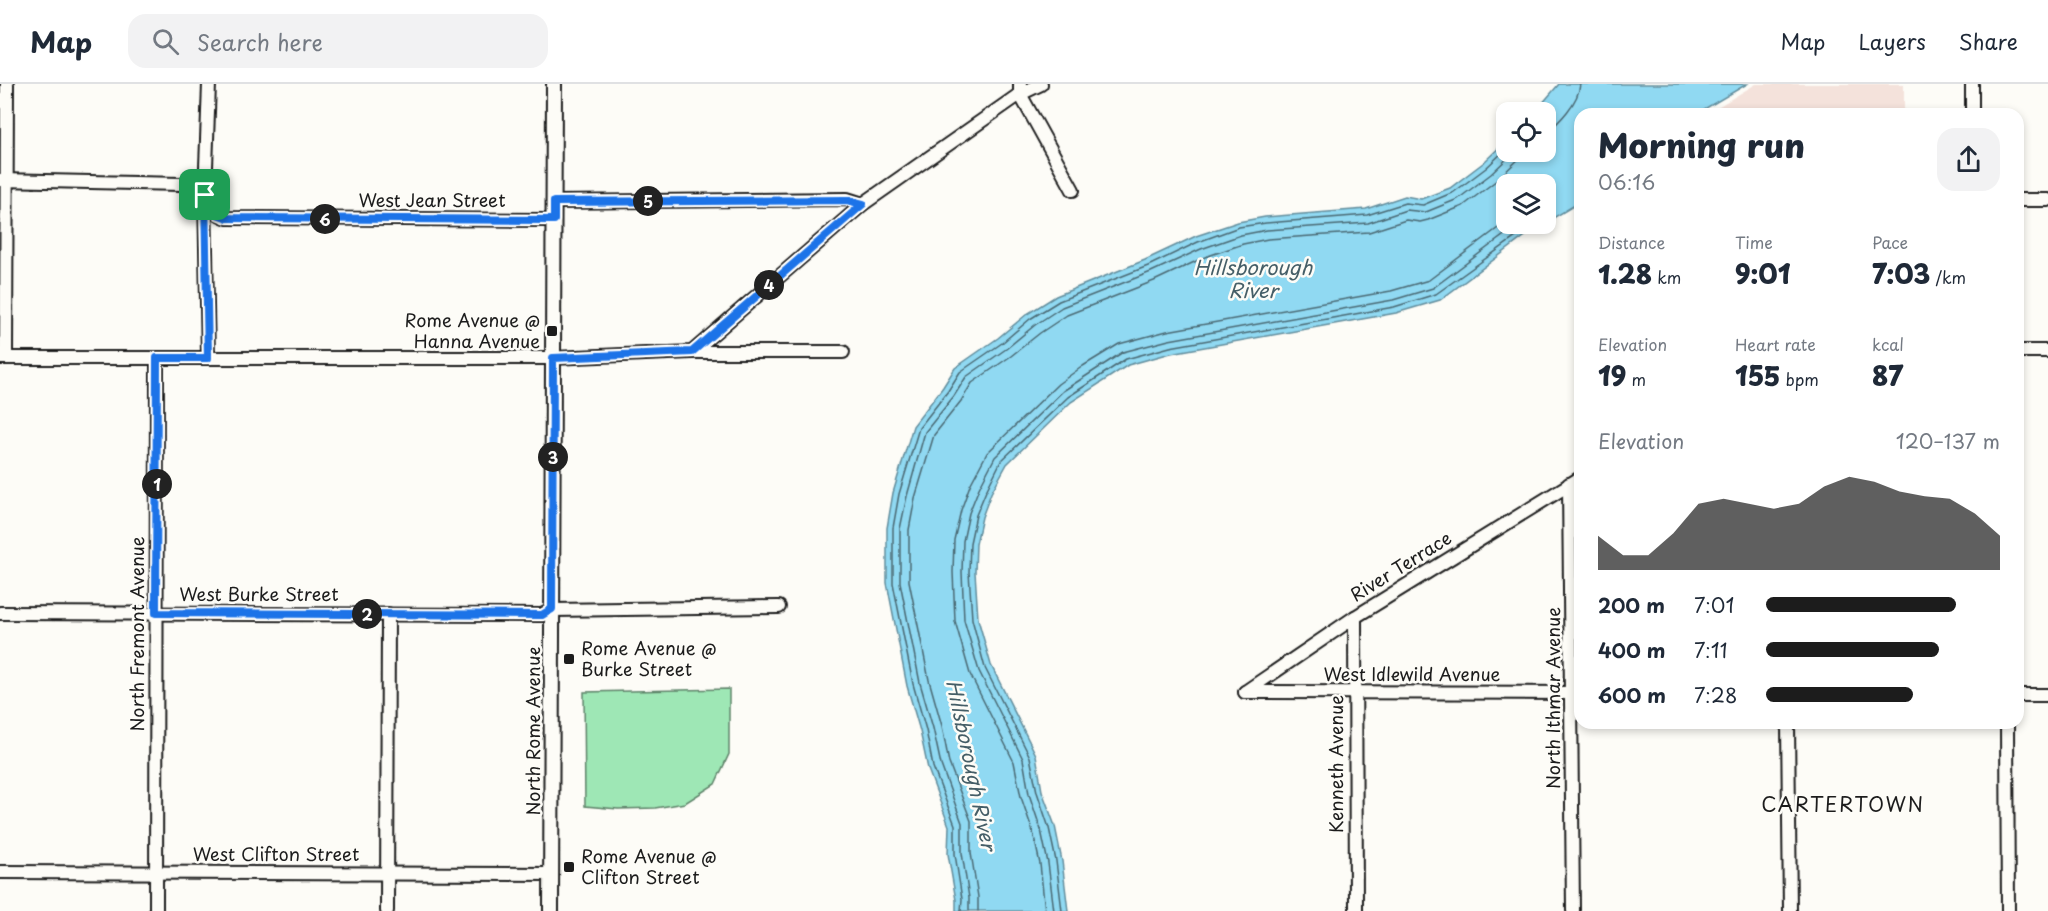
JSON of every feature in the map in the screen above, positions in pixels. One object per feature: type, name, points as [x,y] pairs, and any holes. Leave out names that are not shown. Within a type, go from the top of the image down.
[{"type":"street","points":[[7,84],[3,358],[553,358],[692,352],[843,352]]},
{"type":"street","points":[[208,358],[205,195],[209,84],[216,84]]},
{"type":"street","name":"North Rome Avenue","points":[[551,911],[554,84]]},
{"type":"street","points":[[692,352],[863,204],[1020,89],[1041,84]]},
{"type":"street","points":[[1972,84],[1972,108]]},
{"type":"street","points":[[1020,89],[1073,190]]},
{"type":"street","name":"West Jean Street","points":[[4,180],[181,184],[191,186],[205,195],[217,214],[228,218],[554,220]]},
{"type":"street","points":[[554,202],[847,200],[863,204]]},
{"type":"street","points":[[2024,200],[2048,200]]},
{"type":"street","points":[[2024,351],[2048,351]]},
{"type":"street","name":"North Fremont Avenue","points":[[156,911],[157,358]]},
{"type":"street","name":"River Terrace","points":[[1245,692],[1355,617],[1574,481]]},
{"type":"street","name":"West Burke Street","points":[[0,613],[542,615],[552,609],[779,607]]},
{"type":"street","points":[[387,911],[388,614]]},
{"type":"street","name":"Kenneth Avenue","points":[[1355,617],[1356,911]]},
{"type":"street","name":"West Idlewild Avenue","points":[[1245,692],[1574,693]]},
{"type":"street","points":[[2024,695],[2048,695]]},
{"type":"street","name":"North Ithmar Avenue","points":[[1573,911],[1576,729]]},
{"type":"street","points":[[1788,729],[1790,911]]},
{"type":"street","points":[[2007,729],[2008,911]]},
{"type":"street","name":"West Clifton Street","points":[[0,872],[552,873]]},
{"type":"shaded area","points":[[1756,84],[1904,84],[1904,108],[1716,108]]},
{"type":"green space","points":[[729,689],[729,754],[715,784],[685,803],[655,808],[618,809],[585,806],[584,692]]},
{"type":"water","name":"Hillsborough River","points":[[1559,84],[1747,84],[1706,108],[1574,108],[1574,206],[1556,216],[1556,174],[1496,174],[1496,234],[1528,234],[1440,300],[1396,313],[1171,353],[1128,365],[1071,402],[1007,464],[991,493],[982,517],[976,544],[978,619],[991,665],[1036,755],[1042,791],[1055,826],[1068,911],[956,911],[948,854],[949,826],[928,769],[907,686],[887,583],[887,528],[893,493],[913,426],[955,368],[998,338],[1027,314],[1056,296],[1145,260],[1196,236],[1238,222],[1265,217],[1366,209],[1405,196],[1421,199],[1450,188],[1496,151],[1496,162],[1556,162],[1556,102],[1544,102]]},
{"type":"place","name":"Rome Avenue @ Hanna Avenue","points":[[552,331]]},
{"type":"place","name":"Rome Avenue @ Burke Street","points":[[569,659]]},
{"type":"place","name":"Rome Avenue @ Clifton Street","points":[[569,867]]},
{"type":"district","name":"CARTERTOWN","points":[[1843,805]]},
{"type":"route","points":[[205,195],[217,214],[228,218],[554,220],[554,202],[847,200],[863,204],[692,352],[553,358],[552,609],[542,615],[156,613],[157,358],[208,358],[205,195]]}]
